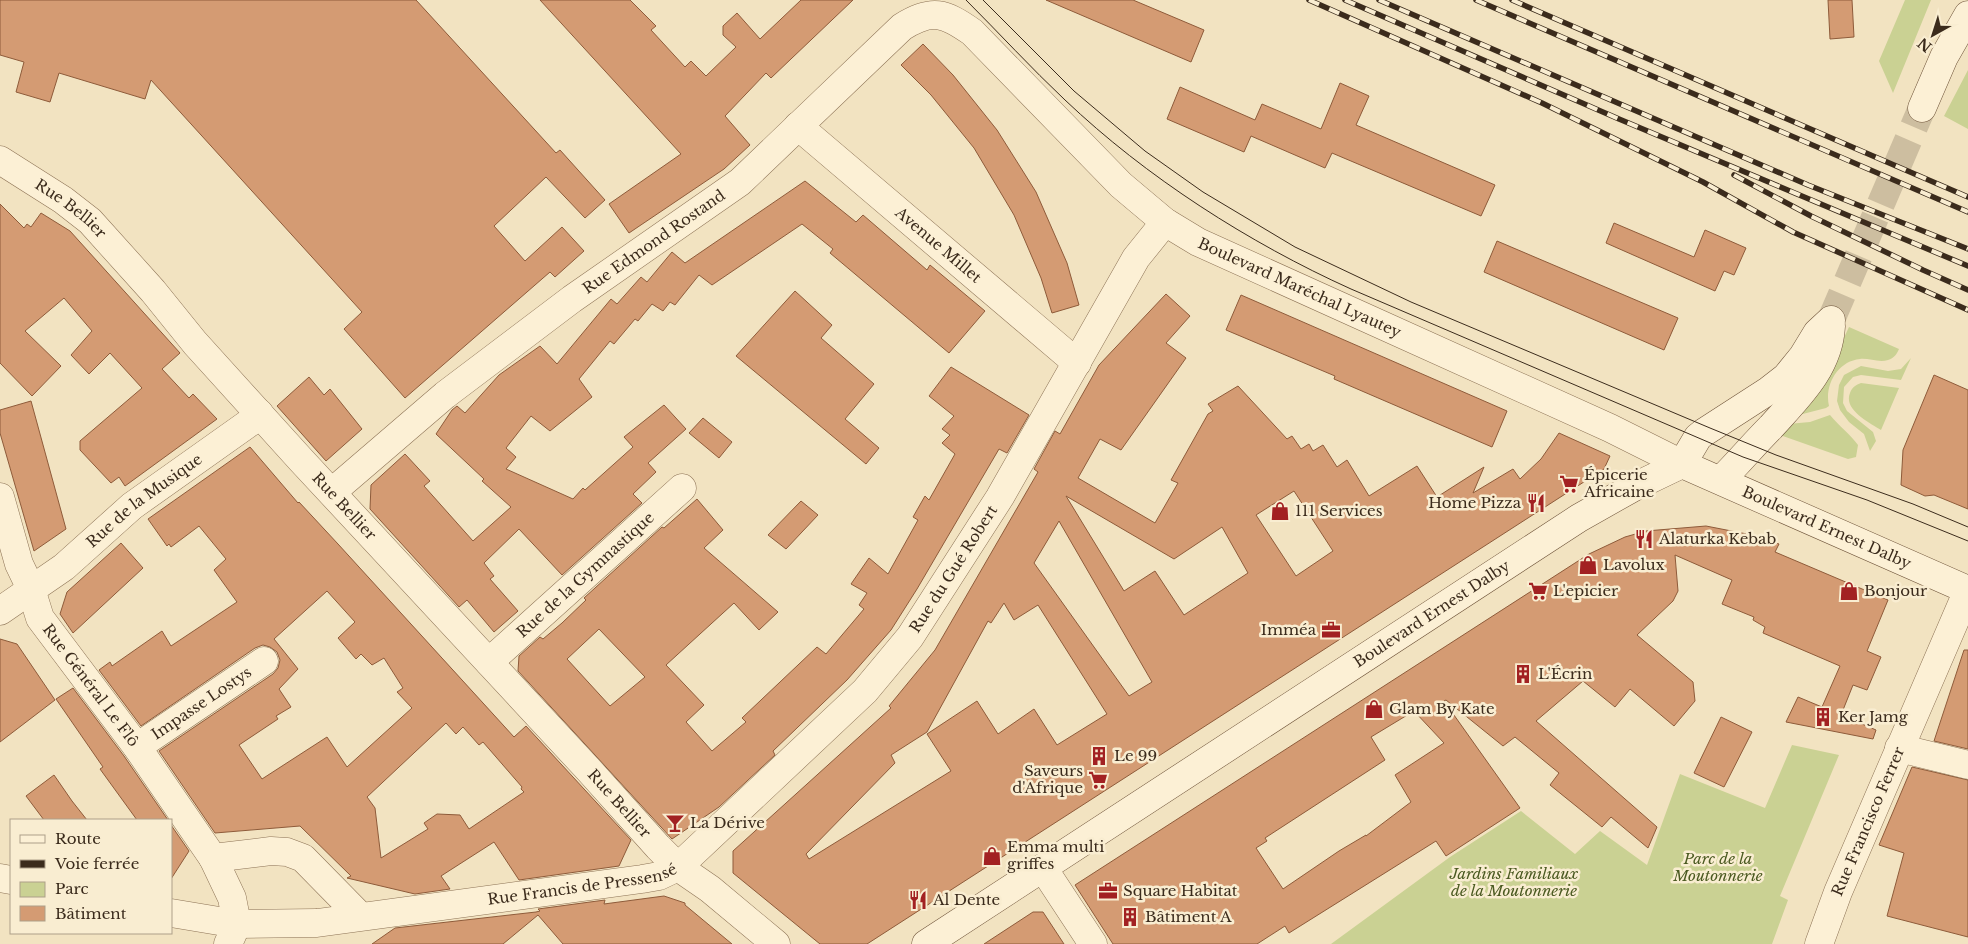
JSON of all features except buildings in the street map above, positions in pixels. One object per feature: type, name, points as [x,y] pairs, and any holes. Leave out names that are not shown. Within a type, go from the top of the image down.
[{"type":"street","name":"Rue Edmond Rostand","points":[[332,492],[445,395],[572,299],[740,182],[923,7],[954,19],[972,32]]},
{"type":"street","points":[[1922,108],[1944,57],[1968,15]]},
{"type":"street","name":"Boulevard Maréchal Lyautey","points":[[972,32],[1121,184],[1165,222],[1198,242],[1610,428],[1682,464]]},
{"type":"street","name":"Avenue Millet","points":[[798,126],[1077,363]]},
{"type":"street","name":"Rue Bellier","points":[[0,160],[63,200],[90,221],[259,413],[678,867]]},
{"type":"street","name":"Rue du Gué Robert","points":[[678,867],[865,691],[910,637],[1000,497],[1136,258],[1165,222]]},
{"type":"street","points":[[1682,464],[1703,432],[1768,391],[1786,377],[1803,356],[1817,333],[1831,320],[1830,340],[1826,354],[1810,381],[1790,407],[1721,480]]},
{"type":"street","name":"Rue de la Musique","points":[[0,612],[64,566],[132,506],[249,423],[259,413]]},
{"type":"street","name":"Boulevard Ernest Dalby","points":[[926,944],[1579,518],[1634,487],[1682,464],[1968,590]]},
{"type":"street","name":"Rue de la Gymnastique","points":[[489,662],[682,488]]},
{"type":"street","name":"Rue Général Le Flô","points":[[0,497],[19,564],[31,589],[40,618],[137,747],[213,858],[232,898],[232,934]]},
{"type":"street","name":"Rue Francisco Ferrer","points":[[1819,944],[1830,912],[1968,590]]},
{"type":"street","name":"Impasse Lostys","points":[[137,747],[264,661]]},
{"type":"street","points":[[1900,748],[1968,765]]},
{"type":"street","points":[[213,858],[271,851],[287,852],[303,858],[360,916]]},
{"type":"street","name":"Rue Francis de Pressensé","points":[[232,934],[642,879],[659,876],[678,867],[710,889],[776,944]]},
{"type":"street","points":[[1043,868],[1093,944]]},
{"type":"street","points":[[172,913],[232,934]]},
{"type":"green space","points":[[1905,0],[1931,0],[1893,93],[1879,61]]},
{"type":"green space","points":[[1968,70],[1968,129],[1944,116]]},
{"type":"green space","points":[[1849,327],[1899,349],[1894,357],[1888,360],[1860,359],[1845,364],[1834,375],[1831,382],[1828,398],[1829,406],[1795,416],[1833,361]]},
{"type":"green space","points":[[1911,358],[1901,380],[1861,375],[1853,377],[1844,387],[1843,403],[1847,411],[1873,432],[1876,441],[1870,451],[1864,434],[1849,422],[1840,410],[1837,401],[1839,385],[1844,375],[1861,366],[1888,371],[1901,369]]},
{"type":"green space","points":[[1861,383],[1899,388],[1881,430],[1865,420],[1850,405],[1851,391],[1854,386]]},
{"type":"green space","points":[[1830,415],[1858,445],[1856,457],[1848,459],[1780,435],[1788,424],[1810,422]]},
{"type":"green space","points":[[1792,745],[1839,755],[1780,896],[1788,900],[1772,944],[1331,944],[1450,857],[1521,811],[1575,854],[1600,831],[1647,865],[1680,774],[1765,808]]},
{"type":"tunnel","points":[[1831,320],[1922,108]]},
{"type":"tram line","points":[[966,0],[1065,100],[1130,156],[1200,206],[1275,251],[1351,289],[1743,457],[1867,500],[1968,541]]},
{"type":"tram line","points":[[983,0],[1074,91],[1145,151],[1203,192],[1295,247],[1411,302],[1710,428],[1776,455],[1913,504],[1968,527]]},
{"type":"railway","points":[[1309,0],[1542,103],[1703,182],[1793,232],[1968,310]]},
{"type":"railway","points":[[1345,0],[1619,119],[1968,266]]},
{"type":"railway","points":[[1379,0],[1808,185],[1968,249]]},
{"type":"railway","points":[[1476,0],[1968,212]]},
{"type":"railway","points":[[1512,0],[1968,197]]},
{"type":"railway","points":[[1734,175],[1811,216],[1968,290]]},
{"type":"place","name":"Épicerie Africaine","points":[[1569,484]]},
{"type":"place","name":"Home Pizza","points":[[1536,503]]},
{"type":"place","name":"111 Services","points":[[1280,511]]},
{"type":"place","name":"Alaturka Kebab","points":[[1644,539]]},
{"type":"place","name":"Lavolux","points":[[1588,565]]},
{"type":"place","name":"L'epicier","points":[[1538,591]]},
{"type":"place","name":"Bonjour","points":[[1849,591]]},
{"type":"place","name":"Imméa","points":[[1331,630]]},
{"type":"place","name":"L'Écrin","points":[[1523,674]]},
{"type":"place","name":"Glam By Kate","points":[[1374,709]]},
{"type":"place","name":"Ker Jamg","points":[[1823,717]]},
{"type":"place","name":"Le 99","points":[[1099,756]]},
{"type":"place","name":"Saveurs d'Afrique","points":[[1098,780]]},
{"type":"place","name":"La Dérive","points":[[675,823]]},
{"type":"place","name":"Emma multi griffes","points":[[992,856]]},
{"type":"place","name":"Square Habitat","points":[[1108,891]]},
{"type":"place","name":"Al Dente","points":[[918,900]]},
{"type":"place","name":"Bâtiment A","points":[[1130,917]]},
{"type":"park label","name":"Parc de la Moutonnerie","points":[[1718,868]]},
{"type":"park label","name":"Jardins Familiaux de la Moutonnerie","points":[[1514,882]]}]
